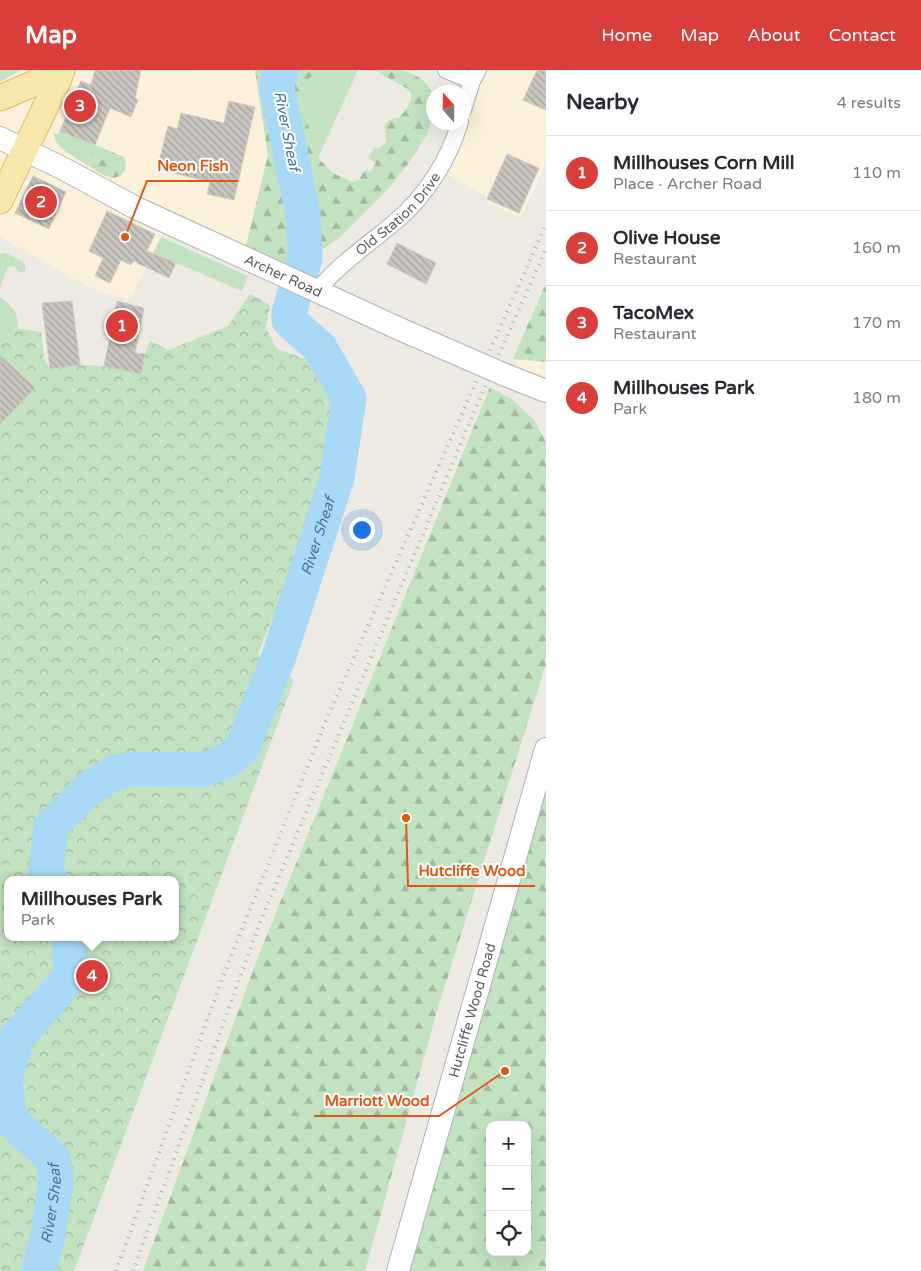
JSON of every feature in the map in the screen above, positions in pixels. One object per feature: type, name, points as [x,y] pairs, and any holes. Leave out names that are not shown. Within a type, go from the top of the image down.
[{"type":"main road","points":[[0,98],[60,70]]},
{"type":"main road","points":[[0,201],[58,79],[60,70]]},
{"type":"street","points":[[446,70],[475,76],[471,88]]},
{"type":"street","name":"Old Station Drive","points":[[311,288],[327,279],[396,221],[425,190],[439,170],[457,130]]},
{"type":"street","name":"Archer Road","points":[[0,138],[25,149],[136,208],[243,258],[402,330],[546,391]]},
{"type":"street","points":[[512,378],[530,389],[546,408]]},
{"type":"street","name":"Hutcliffe Wood Road","points":[[398,1271],[546,749]]},
{"type":"shaded area","points":[[0,70],[255,71],[268,155],[243,258],[168,223],[130,299],[96,290],[0,237]]},
{"type":"shaded area","points":[[446,70],[546,70],[546,162],[521,219],[485,201],[486,196],[444,173],[457,130],[471,130],[472,82]]},
{"type":"shaded area","points":[[546,283],[546,391],[511,378],[513,359]]},
{"type":"green space","points":[[0,70],[21,70],[0,82]]},
{"type":"green space","points":[[317,70],[358,70],[318,158],[301,103],[305,85]]},
{"type":"green space","points":[[317,70],[305,85],[301,103],[318,158],[333,173],[352,182],[359,180],[365,170],[370,172],[376,163],[368,158],[374,148],[379,148],[386,142],[386,123],[402,114],[411,100],[408,89],[374,70],[402,70],[420,78],[427,85],[426,130],[428,130],[408,164],[387,190],[340,237],[308,259],[284,263],[246,246],[268,155],[255,71]]},
{"type":"green space","points":[[60,131],[95,145],[87,165],[66,152],[57,143],[54,133],[58,135]]},
{"type":"green space","points":[[95,145],[124,157],[126,165],[123,173],[114,178],[105,176],[87,165]]},
{"type":"green space","points":[[161,237],[248,276],[242,291],[153,253]]},
{"type":"green space","points":[[3,253],[23,262],[25,271],[20,273],[14,266],[8,267],[0,287],[0,254]]},
{"type":"green space","points":[[546,283],[546,362],[513,359]]},
{"type":"green space","points":[[250,294],[270,305],[266,328],[277,349],[312,361],[334,402],[336,412],[322,475],[289,577],[258,654],[294,680],[74,1271],[0,1271],[0,326],[41,332],[44,359],[50,369],[80,365],[107,366],[145,354],[150,341],[169,350],[228,326]]},
{"type":"green space","points":[[0,297],[14,310],[18,329],[0,326]]},
{"type":"green space","points":[[490,387],[512,399],[534,420],[546,442],[546,664],[436,1014],[365,1271],[143,1271],[258,957]]},
{"type":"green space","points":[[546,781],[546,1271],[408,1271]]},
{"type":"building","points":[[95,70],[141,70],[135,98],[138,100],[131,117],[110,108],[95,145],[60,131],[81,81],[91,85]]},
{"type":"building","points":[[537,70],[546,70],[546,110],[523,100]]},
{"type":"building","points":[[229,101],[255,107],[234,200],[207,194],[210,182],[157,169],[168,126],[177,129],[181,113],[224,123]]},
{"type":"building","points":[[507,154],[539,168],[519,213],[487,199]]},
{"type":"building","points":[[33,176],[66,192],[49,229],[15,213]]},
{"type":"building","points":[[107,211],[155,234],[147,251],[176,263],[169,278],[133,261],[131,265],[121,260],[110,283],[95,276],[103,258],[89,251]]},
{"type":"building","points":[[397,243],[436,263],[426,284],[387,264]]},
{"type":"building","points":[[72,301],[80,365],[50,369],[42,303]]},
{"type":"building","points":[[117,301],[144,308],[135,353],[145,354],[141,374],[104,366]]},
{"type":"building","points":[[0,355],[35,388],[0,424]]},
{"type":"waterway","name":"River Sheaf","points":[[48,876],[46,872],[51,826],[87,790],[115,772],[135,769],[202,770],[225,762],[242,749],[279,656],[337,478],[349,398],[320,348],[289,320],[289,313],[305,258],[303,215],[277,88],[277,80],[282,70]]},
{"type":"waterway","name":"River Sheaf","points":[[39,1271],[48,1234],[56,1182],[53,1159],[9,1118],[5,1080],[17,1038],[71,976],[69,941]]},
{"type":"railway","points":[[116,1271],[222,979],[325,723],[546,224]]},
{"type":"railway","points":[[133,1271],[261,920],[485,386],[546,249]]},
{"type":"place","name":"TacoMex","points":[[80,106]]},
{"type":"place","name":"Olive House","points":[[41,202]]},
{"type":"place","name":"Neon Fish","points":[[125,237]]},
{"type":"place","name":"Millhouses Corn Mill","points":[[122,326]]},
{"type":"place","name":"Hutcliffe Wood","points":[[406,818]]},
{"type":"place","name":"Millhouses Park","points":[[92,976]]},
{"type":"place","name":"Marriott Wood","points":[[505,1071]]}]
